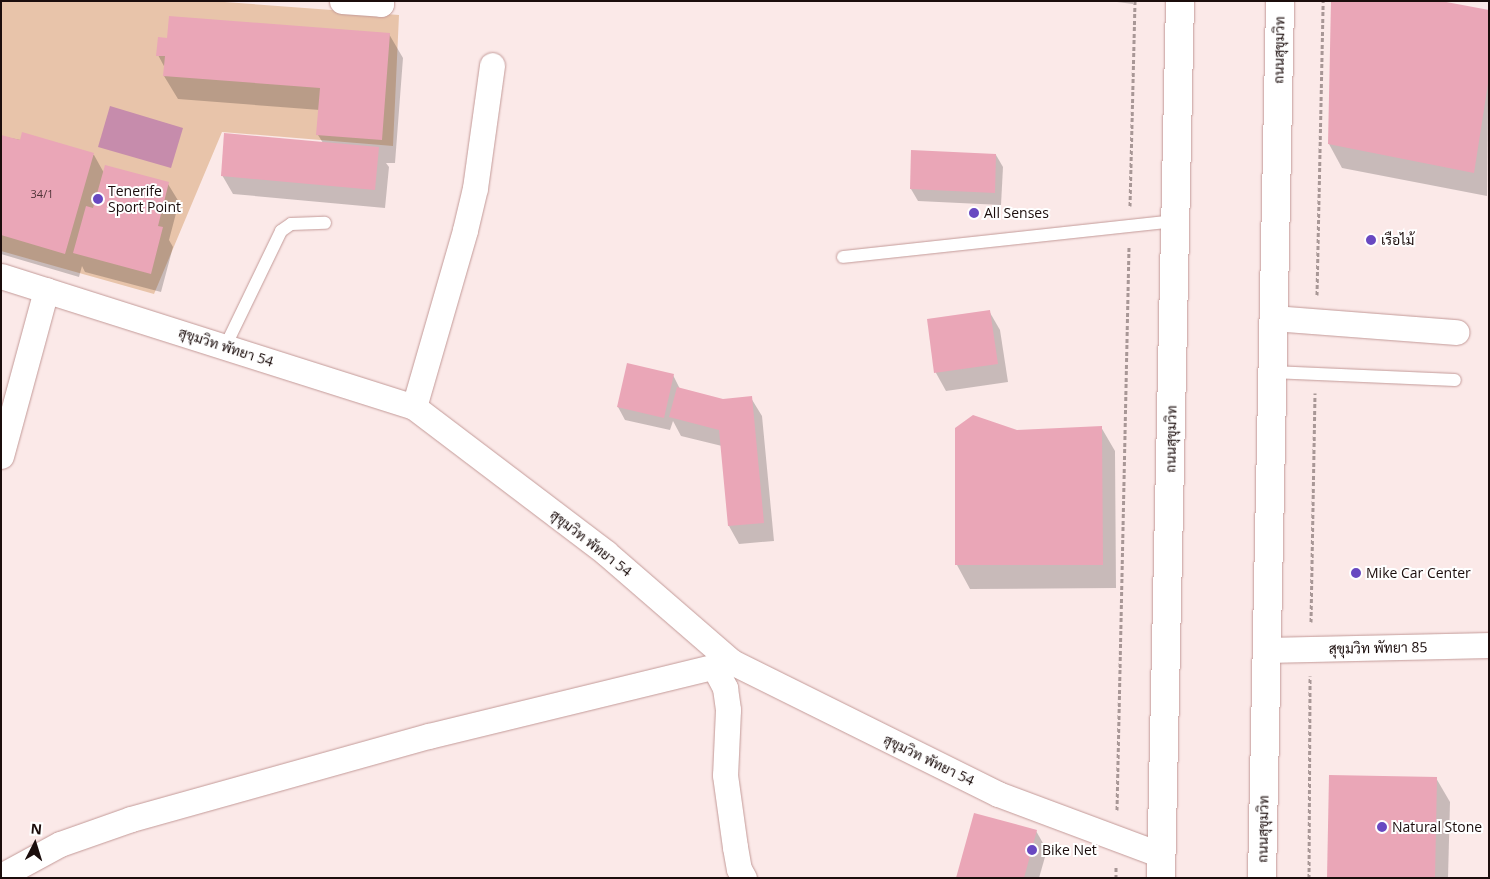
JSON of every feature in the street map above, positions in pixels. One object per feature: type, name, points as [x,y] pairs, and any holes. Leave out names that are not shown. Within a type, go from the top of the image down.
[{"type":"highway","name":"ถนนสุขุมวิท","points":[[1161,866],[1180,1]]},
{"type":"highway","name":"ถนนสุขุมวิท","points":[[1262,878],[1280,1]]},
{"type":"street","points":[[342,1],[380,4],[381,1]]},
{"type":"street","points":[[414,407],[465,230],[475,188],[492,65]]},
{"type":"street","name":"สุขุมวิท พัทยา 54","points":[[1,276],[414,407],[606,553],[723,665],[998,794],[1117,838],[1161,866]]},
{"type":"street","points":[[1,456],[46,290]]},
{"type":"street","points":[[1273,318],[1456,332]]},
{"type":"street","name":"สุขุมวิท พัทยา 85","points":[[1267,650],[1489,646]]},
{"type":"street","points":[[1,876],[60,844],[131,819],[429,736],[723,665],[728,710],[725,775],[739,869],[744,878]]},
{"type":"lane","points":[[843,258],[1176,220]]},
{"type":"lane","points":[[225,347],[281,231],[291,224],[324,223]]},
{"type":"lane","points":[[1272,372],[1455,380]]},
{"type":"path","points":[[1116,878],[1134,1]]},
{"type":"path","points":[[1316,321],[1323,1]]},
{"type":"path","points":[[1309,878],[1310,650],[1316,374]]},
{"type":"shaded area","name":"Tenerife Sport Point","points":[[1,1],[211,1],[399,15],[393,146],[222,132],[154,294],[1,251]]},
{"type":"shaded area","points":[[110,106],[183,128],[171,168],[98,147]]},
{"type":"building","points":[[1331,1],[1441,1],[1489,10],[1489,77],[1474,173],[1328,144]]},
{"type":"building","points":[[169,16],[390,33],[382,140],[316,135],[320,88],[163,76],[165,56],[156,56],[158,37],[167,38]]},
{"type":"building","points":[[22,132],[94,153],[65,254],[1,235],[1,135],[20,140]]},
{"type":"building","points":[[224,133],[379,147],[375,190],[221,176]]},
{"type":"building","points":[[911,150],[996,154],[995,193],[910,189]]},
{"type":"building","points":[[105,165],[169,182],[158,226],[163,227],[151,274],[73,253],[86,206],[93,208]]},
{"type":"building","points":[[990,310],[998,364],[934,373],[927,319]]},
{"type":"building","points":[[627,363],[674,374],[664,418],[617,407]]},
{"type":"building","points":[[677,387],[723,399],[752,396],[764,523],[728,526],[719,430],[669,417]]},
{"type":"building","points":[[973,415],[1017,430],[1102,426],[1103,565],[955,565],[955,428]]},
{"type":"building","name":"Natural Stone","points":[[1329,775],[1437,777],[1435,878],[1327,878]]},
{"type":"building","points":[[974,813],[1037,830],[1024,878],[956,878]]},
{"type":"place","name":"Tenerife Sport Point","points":[[98,199]]},
{"type":"place","name":"All Senses","points":[[974,213]]},
{"type":"place","name":"เรือไม้","points":[[1371,240]]},
{"type":"place","name":"Mike Car Center","points":[[1356,573]]},
{"type":"place","name":"Natural Stone","points":[[1382,827]]},
{"type":"place","name":"Bike Net","points":[[1032,850]]}]
